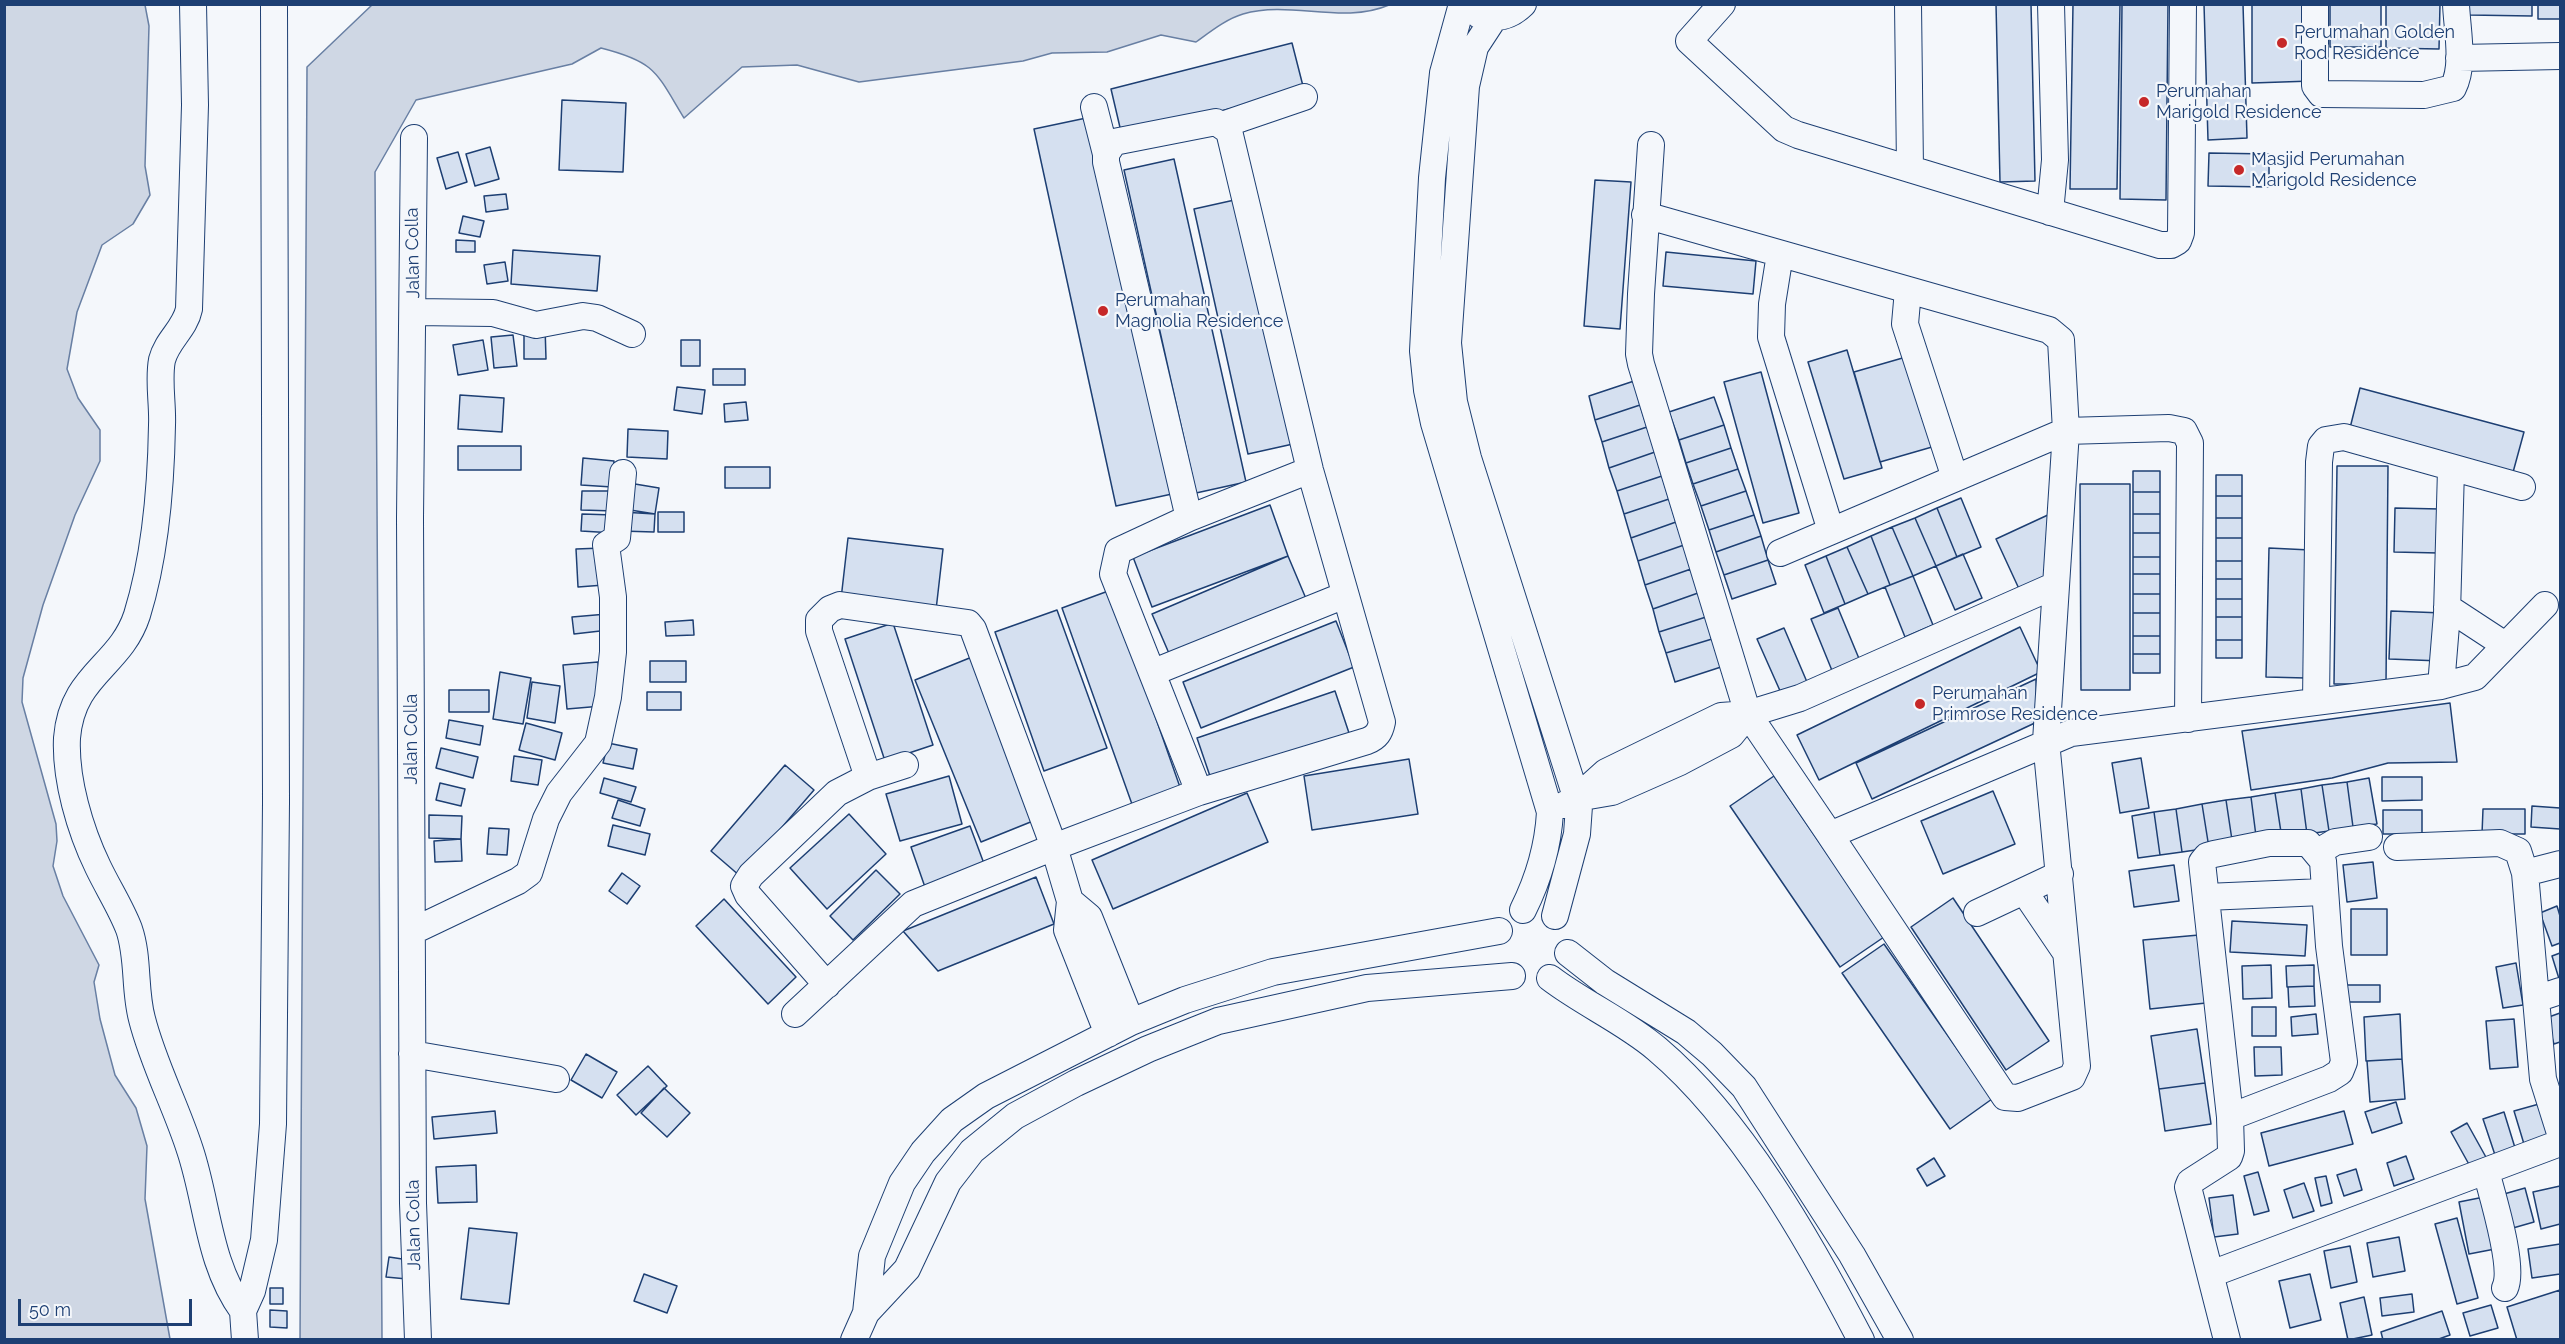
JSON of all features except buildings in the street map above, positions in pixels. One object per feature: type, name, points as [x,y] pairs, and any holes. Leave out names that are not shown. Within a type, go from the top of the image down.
[{"type":"street","points":[[193,4],[195,105],[189,309],[187,320],[167,346],[162,362],[162,426],[157,513],[136,617],[121,647],[78,694],[70,715],[67,764],[97,864],[129,930],[134,948],[135,981],[142,1020],[192,1154],[217,1262],[228,1291],[243,1311]]},
{"type":"street","points":[[245,1340],[243,1311],[255,1282],[264,1240],[273,1124],[276,802],[274,4]]},
{"type":"street","points":[[1523,910],[1538,881],[1548,838],[1550,812],[1434,423],[1427,390],[1424,351],[1432,178],[1443,73],[1463,4],[1482,16],[1494,18],[1516,11],[1524,4]]},
{"type":"street","points":[[1722,4],[1689,41],[1784,129],[2160,245],[2171,245],[2178,241],[2183,4]]},
{"type":"street","points":[[1908,4],[1910,169]]},
{"type":"street","points":[[2050,212],[2055,160],[2051,4]]},
{"type":"street","points":[[2315,4],[2315,86],[2321,94],[2424,94],[2453,88],[2457,81],[2459,58],[2456,4]]},
{"type":"street","points":[[1494,18],[1475,48],[1466,86],[1448,343],[1450,373],[1454,402],[1468,458],[1579,806],[1577,834],[1554,916]]},
{"type":"street","points":[[2459,58],[2560,56]]},
{"type":"street","points":[[1106,154],[1114,142],[1209,122],[1222,124],[1304,97]]},
{"type":"street","points":[[1094,107],[1106,154],[1109,181],[1189,518]]},
{"type":"street","points":[[795,1014],[913,904],[1199,792],[1376,737],[1382,722],[1310,470],[1228,131],[1222,124]]},
{"type":"street","name":"Jalan Colla","points":[[414,138],[411,251],[414,312],[410,518],[412,1054],[418,1340]]},
{"type":"street","points":[[1645,216],[2056,334],[2061,340],[2066,430],[2046,741],[2068,955],[2076,1072],[2072,1077],[2018,1098],[2005,1097],[1748,714],[1639,354],[1645,216],[1651,145]]},
{"type":"street","points":[[1780,254],[1772,304],[1771,337],[1831,531]]},
{"type":"street","points":[[1908,290],[1905,324],[1955,478]]},
{"type":"street","points":[[414,312],[493,313],[536,325],[583,316],[597,318],[632,334]]},
{"type":"street","points":[[1780,553],[2066,430],[2179,429],[2189,437],[2188,719]]},
{"type":"street","points":[[2316,701],[2321,446],[2331,437],[2344,437],[2451,469],[2522,487]]},
{"type":"street","points":[[2441,686],[2447,607],[2451,469]]},
{"type":"street","points":[[1199,792],[1154,672],[1113,574],[1118,551],[1128,544],[1189,518],[1310,470]]},
{"type":"street","points":[[413,931],[518,881],[529,873],[546,819],[559,793],[598,743],[608,697],[613,652],[613,597],[606,545],[617,538],[623,473]]},
{"type":"street","points":[[1550,812],[1576,798],[1606,772],[1720,716],[1748,714],[1800,698],[2056,585]]},
{"type":"street","points":[[1154,672],[1345,595]]},
{"type":"street","points":[[868,777],[819,630],[819,621],[830,609],[840,605],[968,623],[977,639],[1054,847],[1070,901],[1067,930],[1108,1034]]},
{"type":"street","points":[[1830,835],[2046,741],[2071,733],[2441,686],[2475,677],[2545,605]]},
{"type":"street","points":[[2447,607],[2505,645]]},
{"type":"street","points":[[827,985],[748,895],[744,886],[751,875],[837,793],[868,777],[905,765]]},
{"type":"street","points":[[2318,852],[2335,842],[2369,837]]},
{"type":"street","points":[[2227,1340],[2188,1186],[2190,1182],[2229,1157],[2231,1151],[2230,1117],[2206,897],[2201,870],[2202,862],[2207,856],[2269,843],[2297,841],[2308,843],[2318,852],[2323,861],[2323,892],[2344,1062],[2340,1072],[2329,1079],[2230,1117]]},
{"type":"street","points":[[2397,847],[2500,843],[2518,850],[2525,873],[2543,1079],[2560,1133]]},
{"type":"street","points":[[2525,873],[2560,864]]},
{"type":"street","points":[[1977,913],[2060,874]]},
{"type":"street","points":[[2024,891],[2068,955]]},
{"type":"street","points":[[2206,897],[2323,892]]},
{"type":"street","points":[[1070,901],[1089,917],[1131,1022]]},
{"type":"street","points":[[866,1313],[907,1269],[948,1182],[972,1151],[1015,1116],[1086,1078],[1148,1049],[1218,1021],[1338,994],[1367,988],[1512,976],[1530,982],[1550,978],[1565,963],[1568,953],[1567,932],[1554,916],[1534,908],[1523,910],[1504,922],[1499,932],[1496,952],[1512,976]]},
{"type":"street","points":[[854,1340],[866,1313],[872,1256],[902,1184],[923,1152],[952,1120],[986,1096],[1131,1022],[1185,1000],[1273,972],[1499,932]]},
{"type":"street","points":[[1568,953],[1605,982],[1686,1032],[1712,1054],[1744,1087],[1852,1255],[1900,1340]]},
{"type":"street","points":[[1331,960],[1338,994]]},
{"type":"street","points":[[1550,978],[1656,1048],[1705,1096],[1757,1162],[1861,1340]]},
{"type":"street","points":[[2536,999],[2560,991]]},
{"type":"street","points":[[412,1054],[556,1079]]},
{"type":"street","points":[[2211,1274],[2560,1143]]},
{"type":"street","points":[[2486,1171],[2504,1244],[2508,1282],[2505,1288]]},
{"type":"shaded area","points":[[5,4],[145,5],[149,26],[145,166],[150,195],[133,224],[102,245],[77,312],[67,369],[78,398],[100,430],[100,461],[75,515],[43,605],[23,678],[22,702],[56,824],[57,841],[53,866],[63,896],[99,965],[94,982],[100,1019],[115,1075],[136,1108],[147,1146],[145,1199],[170,1339],[5,1339]]},
{"type":"shaded area","points":[[373,4],[1389,5],[1371,11],[1353,13],[1261,10],[1230,19],[1196,42],[1161,35],[1107,52],[1052,53],[1023,61],[859,82],[797,65],[742,67],[684,118],[653,71],[633,58],[601,48],[572,64],[416,100],[375,172],[382,1339],[300,1339],[307,67]]},
{"type":"place","name":"Perumahan Golden Rod Residence","points":[[2282,43]]},
{"type":"place","name":"Perumahan Marigold Residence","points":[[2144,102]]},
{"type":"place","name":"Masjid Perumahan Marigold Residence","points":[[2239,170]]},
{"type":"place","name":"Perumahan Magnolia Residence","points":[[1103,311]]},
{"type":"place","name":"Perumahan Primrose Residence","points":[[1920,704]]}]
